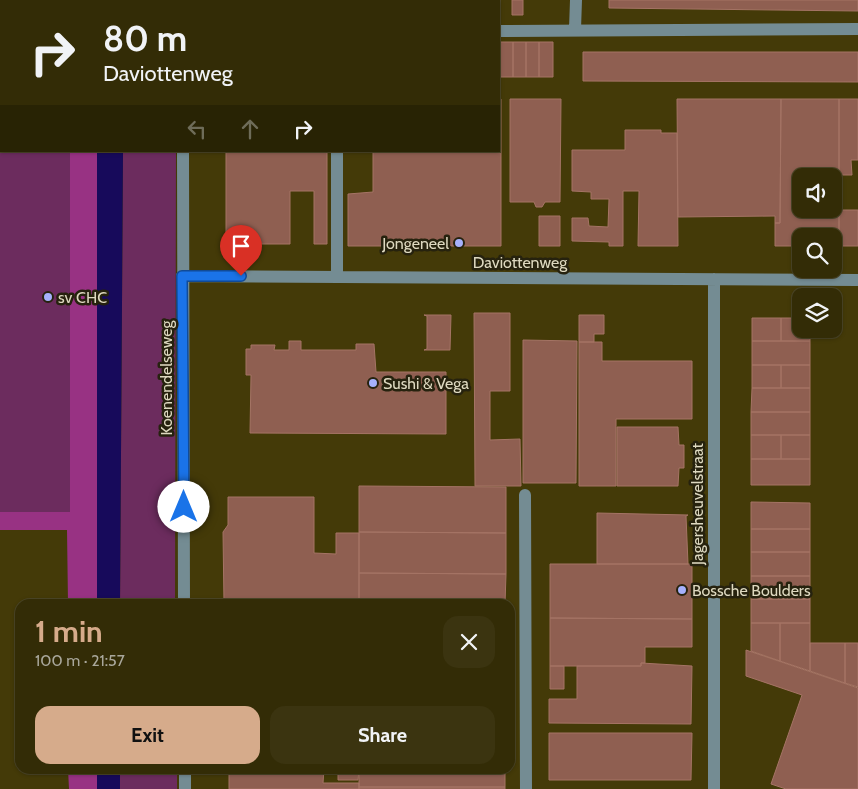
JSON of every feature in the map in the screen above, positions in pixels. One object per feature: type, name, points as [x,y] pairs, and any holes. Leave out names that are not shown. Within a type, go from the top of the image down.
[{"type":"street","points":[[575,29],[576,0]]},
{"type":"street","points":[[500,30],[858,29]]},
{"type":"street","name":"Koenendelseweg","points":[[183,152],[184,599]]},
{"type":"street","points":[[337,152],[337,277]]},
{"type":"street","name":"Daviottenweg","points":[[182,276],[858,280]]},
{"type":"street","name":"Jagersheuvelstraat","points":[[714,279],[714,789]]},
{"type":"street","points":[[525,495],[526,789]]},
{"type":"street","points":[[185,774],[185,789]]},
{"type":"shaded area","name":"sv CHC","points":[[0,152],[97,152],[97,530],[0,530]]},
{"type":"shaded area","points":[[70,152],[97,152],[97,599],[68,599],[67,530],[0,530],[0,512],[70,512]]},
{"type":"shaded area","points":[[97,152],[123,152],[120,599],[97,599]]},
{"type":"shaded area","points":[[123,152],[176,152],[175,599],[120,599]]},
{"type":"shaded area","points":[[68,774],[97,774],[97,789],[69,789]]},
{"type":"shaded area","points":[[97,774],[120,774],[120,789],[97,789]]},
{"type":"shaded area","points":[[120,774],[177,774],[177,789],[120,789]]},
{"type":"building","points":[[512,0],[523,0],[523,15],[512,15]]},
{"type":"building","points":[[609,0],[858,0],[858,11],[609,8]]},
{"type":"building","points":[[500,42],[513,42],[513,77],[500,77]]},
{"type":"building","points":[[513,42],[526,42],[526,77],[513,77]]},
{"type":"building","points":[[526,42],[539,42],[539,77],[526,77]]},
{"type":"building","points":[[539,42],[553,42],[553,77],[539,77]]},
{"type":"building","points":[[583,52],[858,52],[858,82],[583,81]]},
{"type":"building","points":[[501,99],[501,246],[348,246],[348,194],[373,192],[373,152],[500,152]]},
{"type":"building","points":[[510,99],[561,99],[560,202],[545,202],[542,207],[536,207],[534,202],[510,202]]},
{"type":"building","points":[[677,99],[781,99],[780,223],[775,223],[775,216],[678,217]]},
{"type":"building","points":[[781,99],[839,99],[839,168],[792,168],[792,218],[839,218],[839,228],[792,228],[792,246],[775,246],[775,223],[780,223]]},
{"type":"building","points":[[839,99],[858,99],[858,160],[851,160],[852,175],[842,175],[842,168],[839,168]]},
{"type":"building","points":[[625,130],[661,130],[661,133],[677,133],[678,246],[638,246],[639,191],[623,191],[623,246],[609,246],[609,242],[572,241],[572,218],[588,218],[589,226],[608,227],[609,199],[591,199],[591,192],[572,191],[572,150],[625,150]]},
{"type":"building","points":[[226,152],[327,152],[327,244],[314,244],[314,191],[290,191],[290,244],[226,244]]},
{"type":"building","points":[[842,210],[858,210],[858,246],[842,246],[842,228],[839,228],[839,218],[842,218]]},
{"type":"building","points":[[539,216],[560,216],[560,246],[539,246]]},
{"type":"building","points":[[474,313],[510,313],[510,391],[490,391],[490,440],[520,439],[521,486],[475,486]]},
{"type":"building","points":[[424,315],[451,315],[450,350],[424,350],[427,349],[427,316]]},
{"type":"building","points":[[579,315],[604,315],[604,334],[594,334],[594,342],[579,342]]},
{"type":"building","points":[[752,318],[781,318],[781,341],[752,341]]},
{"type":"building","points":[[781,318],[792,318],[792,338],[810,338],[810,341],[781,341]]},
{"type":"building","points":[[523,340],[577,341],[576,483],[523,483]]},
{"type":"building","points":[[289,341],[301,341],[301,350],[356,350],[356,344],[374,344],[376,372],[446,372],[446,434],[250,433],[251,375],[246,375],[246,349],[251,349],[251,345],[275,345],[274,350],[289,350]]},
{"type":"building","points":[[752,341],[810,341],[810,365],[752,365]]},
{"type":"building","points":[[579,342],[602,342],[602,361],[692,361],[692,419],[616,419],[616,486],[579,486]]},
{"type":"building","points":[[752,365],[781,365],[781,388],[752,388]]},
{"type":"building","points":[[781,365],[810,365],[810,388],[781,388]]},
{"type":"building","points":[[752,388],[810,388],[810,412],[751,412]]},
{"type":"building","points":[[751,412],[810,412],[810,435],[751,435]]},
{"type":"building","points":[[617,427],[678,427],[679,445],[684,445],[684,468],[679,468],[678,486],[617,486]]},
{"type":"building","points":[[751,435],[781,435],[781,459],[751,459]]},
{"type":"building","points":[[781,435],[810,435],[810,459],[781,459]]},
{"type":"building","points":[[751,459],[810,459],[810,485],[751,485]]},
{"type":"building","points":[[359,486],[506,487],[506,533],[359,532]]},
{"type":"building","points":[[228,497],[314,497],[314,553],[336,554],[336,533],[359,533],[359,599],[224,599],[223,532],[228,525]]},
{"type":"building","points":[[751,502],[810,503],[810,529],[751,529]]},
{"type":"building","points":[[597,513],[688,515],[686,516],[688,564],[597,564]]},
{"type":"building","points":[[751,529],[810,529],[810,552],[751,552]]},
{"type":"building","points":[[359,532],[506,533],[506,574],[359,573]]},
{"type":"building","points":[[751,552],[810,552],[810,576],[751,576]]},
{"type":"building","points":[[550,564],[692,564],[692,619],[550,618]]},
{"type":"building","points":[[359,573],[506,574],[505,599],[359,599]]},
{"type":"building","points":[[751,576],[810,576],[810,599],[751,599]]},
{"type":"building","points":[[751,599],[810,599],[810,623],[751,623]]},
{"type":"building","points":[[550,618],[692,619],[692,647],[645,647],[645,663],[641,663],[641,666],[550,666]]},
{"type":"building","points":[[751,623],[780,623],[780,661],[751,651]]},
{"type":"building","points":[[780,623],[810,623],[810,671],[780,661]]},
{"type":"building","points":[[810,643],[845,643],[845,683],[810,671]]},
{"type":"building","points":[[845,643],[858,643],[858,687],[845,683]]},
{"type":"building","points":[[746,650],[858,688],[858,789],[786,789],[771,784],[802,695],[746,676]]},
{"type":"building","points":[[641,663],[692,666],[691,724],[549,723],[549,699],[577,699],[577,666],[641,666]]},
{"type":"building","points":[[550,666],[564,666],[564,689],[550,689]]},
{"type":"building","points":[[549,733],[692,733],[691,780],[549,780]]},
{"type":"building","points":[[229,774],[324,774],[323,783],[359,783],[359,789],[229,789]]},
{"type":"building","points":[[338,774],[359,774],[358,780],[338,780]]},
{"type":"building","points":[[359,774],[505,774],[505,787],[359,787]]},
{"type":"building","points":[[359,787],[505,787],[505,789],[359,789]]},
{"type":"place","name":"Jongeneel","points":[[459,243]]},
{"type":"place","name":"sv CHC","points":[[48,297]]},
{"type":"place","name":"Sushi & Vega","points":[[373,383]]},
{"type":"place","name":"Bossche Boulders","points":[[682,590]]},
{"type":"route","points":[[184,507],[182,276],[241,276]]}]
